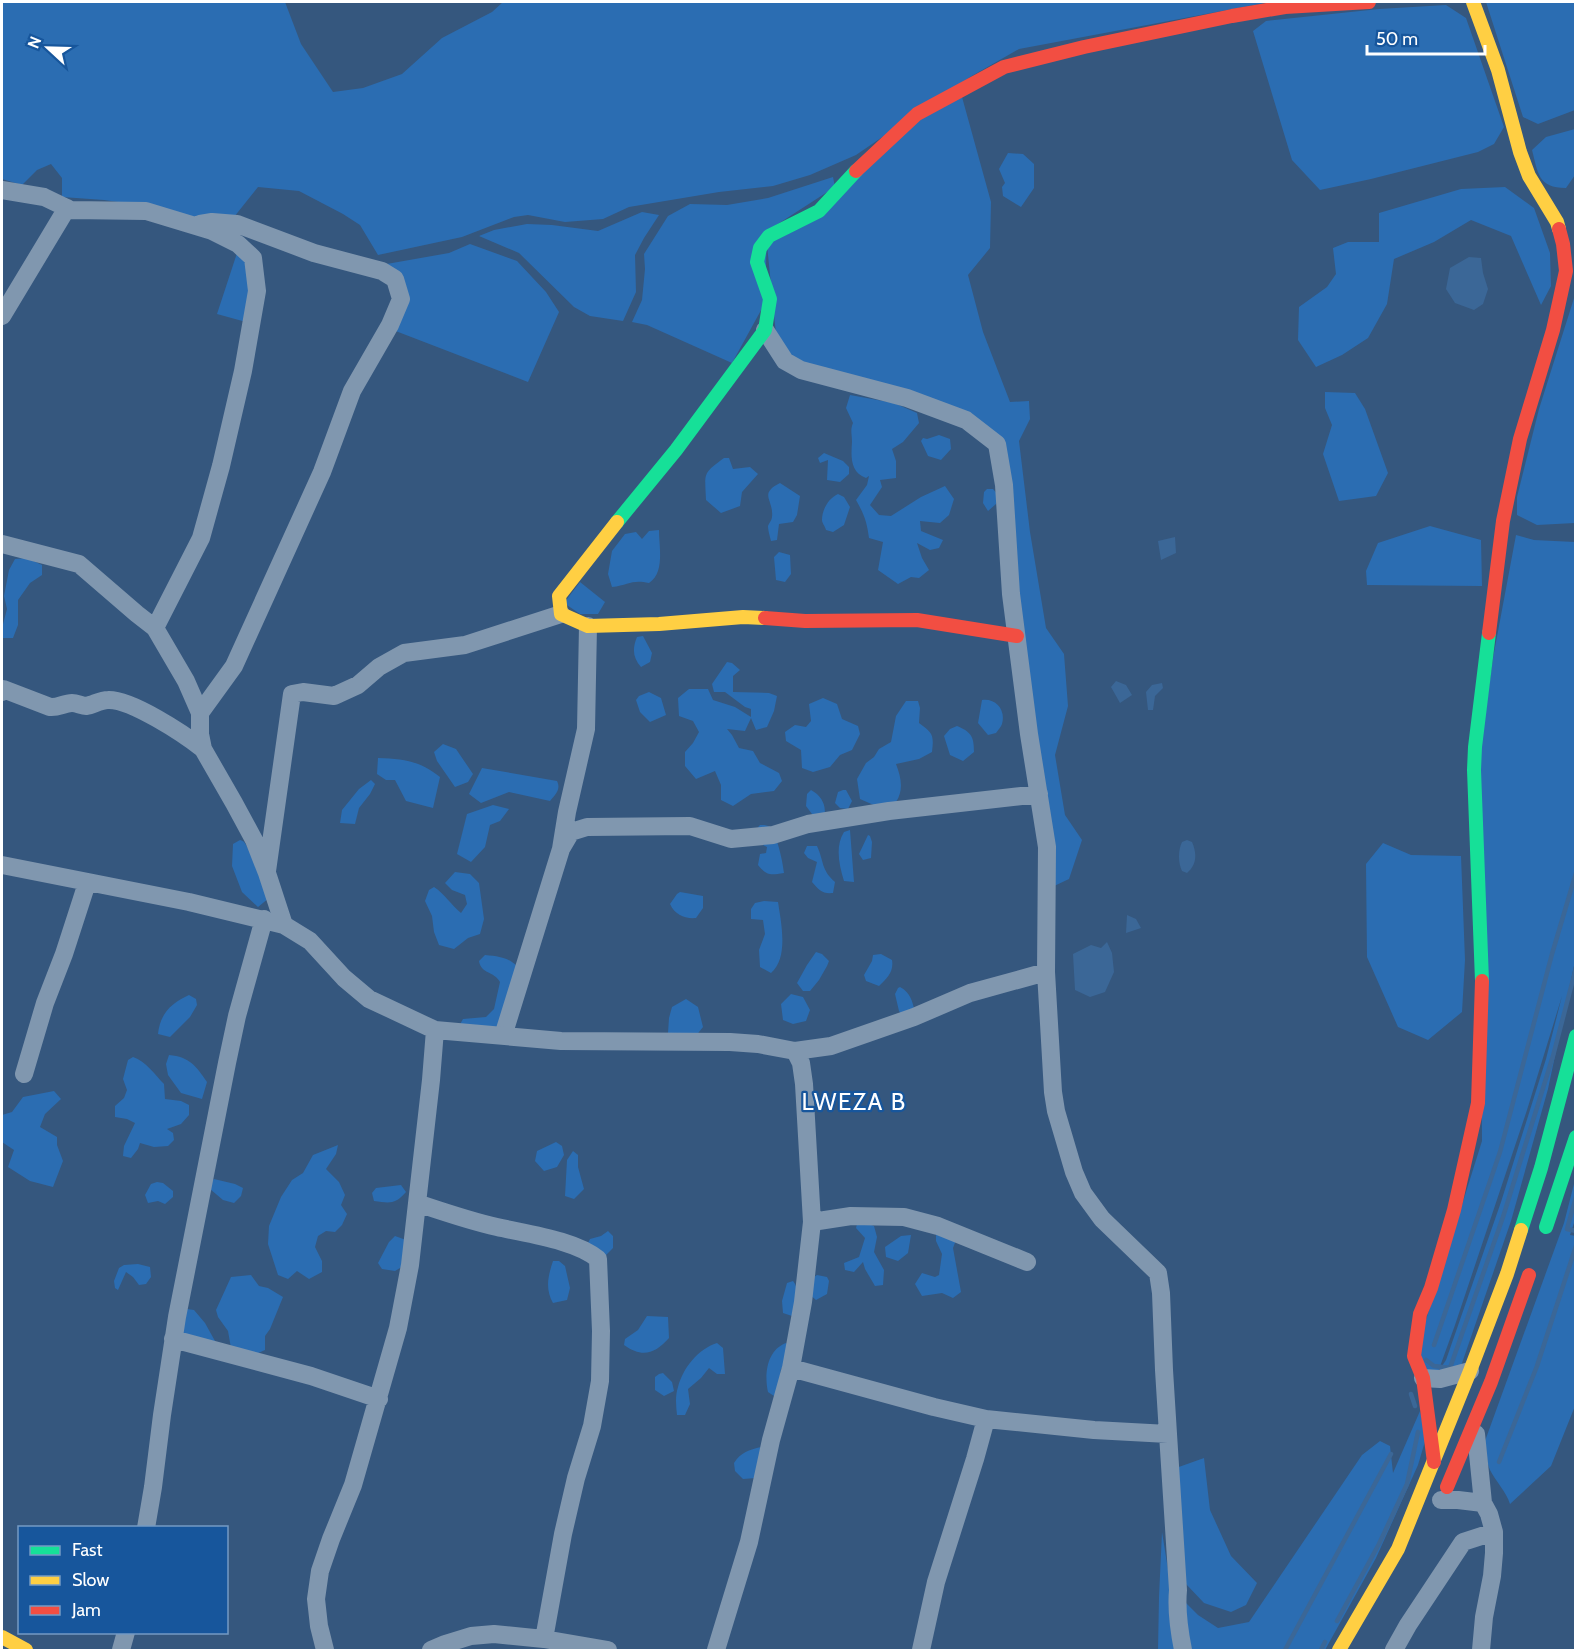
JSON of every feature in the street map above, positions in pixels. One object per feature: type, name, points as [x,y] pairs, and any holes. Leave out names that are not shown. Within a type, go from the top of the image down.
[{"type":"main road","points":[[1017,636],[917,620],[805,621],[743,617],[659,624],[588,626],[561,614],[559,597],[676,450],[765,330],[770,299],[757,262],[760,248],[769,236],[819,211],[860,166],[917,114],[1004,67],[1015,64],[1232,16],[1284,7],[1369,2]]},
{"type":"main road","points":[[1434,1462],[1423,1378],[1414,1356],[1420,1314],[1431,1288],[1454,1210],[1478,1104],[1482,970],[1475,747],[1503,521],[1520,439],[1553,330],[1566,271],[1563,244],[1557,222],[1528,176],[1498,70],[1473,2]]},
{"type":"main road","points":[[1340,1650],[1398,1549],[1470,1371],[1507,1274],[1541,1168],[1575,1036]]},
{"type":"main road","points":[[1542,1239],[1575,1137]]},
{"type":"main road","points":[[1439,1505],[1475,1425],[1509,1338],[1534,1260]]},
{"type":"main road","points":[[2,1637],[26,1650]]},
{"type":"street","points":[[2,190],[44,197],[71,210],[146,211],[212,231],[238,244],[253,258],[257,291],[243,371],[201,538],[155,628]]},
{"type":"street","points":[[2,315],[67,208]]},
{"type":"street","points":[[190,225],[212,222],[237,224],[314,253],[382,271],[395,279],[401,299],[390,325],[352,391],[321,472],[234,666],[200,713]]},
{"type":"street","points":[[765,330],[785,361],[801,370],[907,398],[966,420],[997,444],[1004,485],[1011,594],[1047,847],[1046,972],[1053,1092],[1056,1111],[1074,1172],[1083,1193],[1102,1220],[1158,1273],[1178,1590],[1178,1626],[1183,1650]]},
{"type":"street","points":[[2,544],[79,564],[155,628],[186,681],[200,713],[200,735],[203,748],[254,840],[284,925]]},
{"type":"street","points":[[267,873],[292,694],[303,692],[334,696],[358,686],[379,667],[404,653],[465,645],[561,614]]},
{"type":"street","points":[[503,1036],[561,849],[586,729],[588,626]]},
{"type":"street","points":[[2,690],[50,707],[65,703],[85,706],[105,700],[119,700],[171,727],[203,748]]},
{"type":"street","points":[[561,849],[572,832],[587,827],[690,826],[730,839],[773,835],[808,824],[889,811],[1039,794]]},
{"type":"street","points":[[2,866],[189,902],[284,925],[310,941],[344,978],[369,999],[435,1030],[561,1041],[730,1042],[758,1044],[795,1051],[831,1046],[914,1017],[970,993],[1046,972]]},
{"type":"street","points":[[24,1074],[45,1003],[87,883]]},
{"type":"street","points":[[146,1526],[173,1339],[237,1016],[264,919]]},
{"type":"street","points":[[325,1650],[316,1599],[320,1571],[353,1485],[398,1328],[410,1265],[435,1030]]},
{"type":"street","points":[[717,1650],[749,1542],[771,1440],[790,1368],[803,1302],[812,1222],[804,1084],[801,1064],[795,1051]]},
{"type":"street","points":[[417,1203],[496,1227],[543,1237],[589,1252],[598,1259],[601,1331],[600,1381],[592,1426],[563,1534],[544,1639]]},
{"type":"street","points":[[812,1222],[852,1216],[904,1217],[938,1226],[1027,1262]]},
{"type":"street","points":[[173,1339],[311,1376],[379,1399]]},
{"type":"street","points":[[790,1368],[987,1419],[1094,1430],[1168,1434]]},
{"type":"street","points":[[1423,1378],[1440,1379],[1470,1371]]},
{"type":"street","points":[[921,1650],[936,1582],[987,1419]]},
{"type":"street","points":[[1475,1425],[1483,1503],[1494,1532],[1493,1565],[1481,1650]]},
{"type":"street","points":[[1439,1505],[1458,1500],[1483,1503]]},
{"type":"street","points":[[1394,1650],[1463,1542],[1494,1532]]},
{"type":"street","points":[[121,1650],[125,1634]]},
{"type":"street","points":[[430,1650],[471,1636],[494,1634],[544,1639],[608,1650]]},
{"type":"shaded area","points":[[2,2],[285,2],[301,44],[333,92],[363,88],[402,74],[442,38],[492,12],[503,2],[1270,2],[1019,49],[970,77],[856,155],[810,175],[773,186],[719,192],[629,207],[603,219],[565,222],[528,215],[514,217],[462,237],[378,255],[360,225],[299,191],[258,187],[234,217],[191,218],[160,208],[62,197],[62,178],[51,164],[37,170],[22,185],[2,179]]},
{"type":"shaded area","points":[[1486,2],[1575,2],[1575,110],[1538,124],[1523,117]]},
{"type":"shaded area","points":[[1446,5],[1466,18],[1504,127],[1494,144],[1478,152],[1320,190],[1292,160],[1253,31],[1266,21],[1379,9]]},
{"type":"shaded area","points":[[962,97],[991,202],[990,248],[968,275],[983,332],[1010,402],[1029,401],[1030,419],[1019,441],[1030,532],[1046,628],[1064,654],[1068,706],[1055,755],[1065,815],[1082,840],[1069,879],[1052,887],[1025,651],[1005,445],[790,358],[776,334],[767,245],[923,117]]},
{"type":"shaded area","points":[[1575,129],[1575,175],[1566,188],[1550,185],[1541,178],[1532,150],[1546,137]]},
{"type":"shaded area","points":[[1008,153],[1023,154],[1034,164],[1034,188],[1021,207],[1003,196],[1002,187],[1005,183],[999,169]]},
{"type":"shaded area","points":[[833,177],[835,187],[767,231],[765,303],[732,363],[647,325],[632,322],[642,300],[644,254],[668,216],[690,204],[727,205],[768,198]]},
{"type":"shaded area","points":[[1505,187],[1534,208],[1550,253],[1551,286],[1541,305],[1511,236],[1471,220],[1434,242],[1394,259],[1387,304],[1368,338],[1342,355],[1316,367],[1298,340],[1299,307],[1327,287],[1336,274],[1333,248],[1348,242],[1379,242],[1379,213],[1461,189]]},
{"type":"shaded area","points":[[642,212],[659,215],[635,255],[636,292],[623,321],[590,316],[574,307],[519,253],[479,236],[494,230],[527,224],[598,231]]},
{"type":"shaded area","points":[[470,244],[517,261],[546,292],[559,312],[528,382],[393,330],[405,302],[381,265],[449,253]]},
{"type":"shaded area","points":[[238,250],[253,272],[246,322],[217,314]]},
{"type":"shaded area","points":[[1469,257],[1481,258],[1488,289],[1483,304],[1474,310],[1455,303],[1446,289],[1450,268]]},
{"type":"shaded area","points":[[1575,295],[1575,523],[1537,525],[1517,515],[1517,497],[1539,409]]},
{"type":"shaded area","points":[[1325,392],[1355,393],[1365,409],[1388,473],[1376,496],[1339,501],[1323,454],[1332,425],[1325,408]]},
{"type":"shaded area","points":[[850,395],[894,403],[917,413],[919,423],[903,442],[892,449],[896,461],[896,478],[880,480],[882,487],[870,505],[879,515],[891,516],[921,497],[945,486],[954,499],[949,515],[940,523],[920,521],[921,531],[943,540],[939,548],[930,550],[917,543],[929,570],[919,578],[911,577],[898,584],[878,570],[883,542],[869,538],[865,518],[856,500],[867,485],[869,476],[866,478],[854,468],[851,430],[853,423],[846,408]]},
{"type":"shaded area","points":[[939,435],[950,439],[951,449],[941,460],[928,456],[921,441],[923,438]]},
{"type":"shaded area","points":[[824,453],[843,461],[849,467],[849,474],[840,482],[827,480],[828,460],[820,463],[818,458]]},
{"type":"shaded area","points":[[724,458],[729,458],[733,469],[750,467],[758,474],[742,492],[740,506],[721,513],[706,500],[705,479],[708,471]]},
{"type":"shaded area","points":[[780,483],[800,496],[797,515],[793,522],[779,524],[777,540],[771,541],[768,526],[772,518],[772,511],[768,494]]},
{"type":"shaded area","points":[[987,489],[993,489],[999,496],[996,504],[988,511],[983,503],[984,492]]},
{"type":"shaded area","points":[[838,494],[844,497],[850,507],[844,525],[833,532],[826,530],[822,516],[829,501]]},
{"type":"shaded area","points":[[1430,526],[1481,540],[1482,586],[1367,585],[1366,571],[1378,543]]},
{"type":"shaded area","points":[[659,530],[660,559],[654,579],[649,583],[634,582],[612,587],[608,574],[612,551],[625,534],[636,532],[642,539],[649,531]]},
{"type":"shaded area","points":[[1516,535],[1534,540],[1575,542],[1575,961],[1548,1089],[1511,1221],[1461,1366],[1435,1376],[1414,1358],[1482,1141],[1480,753],[1493,658]],"holes":[[[1562,996],[1546,1059],[1501,1202],[1446,1360],[1438,1372],[1527,1110]]]},
{"type":"shaded area","points":[[1175,537],[1176,553],[1161,560],[1158,541]]},
{"type":"shaded area","points":[[779,552],[790,555],[791,574],[785,582],[776,580],[774,557]]},
{"type":"shaded area","points":[[27,558],[42,565],[42,575],[30,583],[18,600],[18,625],[13,638],[3,638],[2,628],[7,609],[4,596],[9,570],[15,559]]},
{"type":"shaded area","points":[[580,582],[605,602],[598,614],[580,614],[564,603]]},
{"type":"shaded area","points":[[643,636],[652,653],[650,662],[641,667],[635,657],[634,645],[637,637]]},
{"type":"shaded area","points":[[727,662],[740,670],[733,676],[733,692],[769,693],[777,696],[767,727],[756,730],[751,718],[745,731],[727,729],[739,748],[753,751],[760,763],[779,773],[782,781],[774,791],[751,794],[733,806],[721,800],[721,785],[715,771],[696,779],[685,766],[685,752],[699,732],[693,721],[679,716],[678,698],[689,689],[708,689],[713,700],[735,707],[751,717],[751,709],[725,692],[714,692],[712,684]]},
{"type":"shaded area","points":[[1116,681],[1126,685],[1132,695],[1120,703],[1111,687]]},
{"type":"shaded area","points":[[1162,683],[1163,688],[1155,696],[1153,710],[1148,710],[1146,692],[1152,685]]},
{"type":"shaded area","points":[[649,692],[661,698],[666,715],[650,722],[640,712],[636,700],[639,696]]},
{"type":"shaded area","points":[[823,698],[837,704],[842,719],[858,726],[860,734],[852,750],[840,755],[830,767],[813,772],[802,768],[801,750],[786,741],[785,732],[795,725],[806,727],[811,721],[809,704]]},
{"type":"shaded area","points":[[982,700],[996,703],[1003,714],[1002,724],[996,733],[988,735],[978,723]]},
{"type":"shaded area","points":[[906,701],[918,701],[919,723],[931,735],[932,752],[919,759],[896,764],[901,783],[899,797],[896,802],[876,806],[860,799],[857,779],[866,763],[879,749],[891,742],[896,716]]},
{"type":"shaded area","points":[[957,726],[971,735],[973,742],[974,752],[963,761],[950,755],[944,736],[950,729]]},
{"type":"shaded area","points":[[443,744],[456,749],[473,774],[468,782],[455,787],[437,761],[434,752]]},
{"type":"shaded area","points":[[378,758],[411,762],[426,767],[440,777],[433,808],[406,801],[395,780],[386,780],[377,774]]},
{"type":"shaded area","points":[[482,768],[557,781],[558,789],[550,801],[509,792],[481,803],[469,794]]},
{"type":"shaded area","points":[[371,780],[375,784],[359,808],[355,824],[340,823],[342,810],[359,789]]},
{"type":"shaded area","points":[[811,790],[823,802],[824,818],[812,814],[806,806],[807,794]]},
{"type":"shaded area","points":[[846,790],[852,801],[848,809],[840,808],[835,803],[838,792]]},
{"type":"shaded area","points":[[493,805],[509,809],[500,821],[490,825],[485,847],[471,862],[457,854],[467,814]]},
{"type":"shaded area","points":[[760,825],[769,826],[773,831],[784,873],[769,874],[758,865],[760,854],[766,853],[767,847],[759,843],[752,834]]},
{"type":"shaded area","points":[[850,830],[854,882],[844,881],[839,856],[841,837],[844,832]]},
{"type":"shaded area","points":[[868,835],[872,842],[871,858],[863,860],[859,854]]},
{"type":"shaded area","points":[[240,840],[244,842],[249,851],[269,898],[258,907],[242,892],[232,866],[233,844]]},
{"type":"shaded area","points":[[1187,840],[1192,842],[1195,855],[1193,866],[1187,873],[1182,871],[1179,856],[1182,842]]},
{"type":"shaded area","points":[[1383,843],[1411,855],[1461,856],[1465,960],[1462,1012],[1428,1040],[1398,1027],[1367,957],[1366,864]]},
{"type":"shaded area","points":[[807,846],[817,846],[825,869],[835,882],[833,893],[821,891],[812,882],[817,862],[808,858],[804,853]]},
{"type":"shaded area","points":[[455,872],[470,874],[479,883],[484,919],[480,934],[468,938],[454,949],[439,945],[434,932],[432,916],[425,901],[429,890],[434,887],[461,913],[467,904],[465,895],[452,890],[445,883]]},
{"type":"shaded area","points":[[680,892],[703,896],[703,908],[696,918],[681,916],[672,908],[670,904]]},
{"type":"shaded area","points":[[778,902],[782,929],[780,958],[771,973],[760,967],[759,950],[765,934],[763,920],[751,919],[751,909],[755,903]]},
{"type":"shaded area","points":[[1127,915],[1136,919],[1141,928],[1126,933]]},
{"type":"shaded area","points":[[1107,942],[1112,953],[1114,972],[1105,992],[1090,997],[1075,990],[1073,954],[1091,945],[1101,948]]},
{"type":"shaded area","points":[[816,952],[829,961],[810,991],[803,991],[797,983]]},
{"type":"shaded area","points":[[881,954],[892,960],[892,968],[879,986],[866,981],[864,975],[873,955]]},
{"type":"shaded area","points":[[485,955],[508,960],[517,965],[526,975],[501,1027],[459,1026],[463,1019],[486,1017],[494,1009],[500,982],[480,965],[479,961]]},
{"type":"shaded area","points":[[900,987],[909,995],[915,1012],[905,1018],[899,1011],[895,994]]},
{"type":"shaded area","points":[[791,994],[803,997],[810,1010],[806,1021],[793,1024],[783,1020],[781,1004]]},
{"type":"shaded area","points":[[189,995],[196,999],[197,1005],[190,1017],[170,1037],[158,1034],[164,1015],[177,1002]]},
{"type":"shaded area","points":[[686,999],[698,1007],[703,1027],[695,1037],[668,1033],[672,1007]]},
{"type":"shaded area","points":[[169,1055],[187,1060],[199,1071],[207,1082],[202,1099],[181,1093],[168,1075],[166,1064]]},
{"type":"shaded area","points":[[133,1057],[146,1065],[164,1084],[165,1099],[181,1101],[189,1105],[189,1115],[181,1124],[167,1129],[173,1133],[174,1140],[168,1146],[154,1147],[140,1143],[131,1158],[123,1156],[124,1146],[135,1123],[115,1117],[115,1106],[124,1098],[127,1090],[123,1079],[128,1060]]},
{"type":"shaded area","points":[[54,1091],[61,1099],[45,1114],[40,1127],[57,1137],[57,1145],[63,1161],[53,1187],[30,1181],[8,1167],[14,1150],[2,1142],[2,1115],[12,1112],[23,1097]]},
{"type":"shaded area","points":[[556,1142],[562,1146],[564,1155],[557,1167],[544,1171],[535,1161],[537,1151]]},
{"type":"shaded area","points":[[338,1145],[336,1154],[326,1169],[339,1182],[345,1195],[341,1205],[347,1214],[342,1225],[335,1232],[326,1231],[318,1236],[315,1247],[322,1261],[322,1272],[309,1279],[297,1271],[288,1279],[278,1275],[268,1244],[269,1226],[281,1197],[292,1180],[303,1173],[313,1155]]},
{"type":"shaded area","points":[[573,1151],[578,1155],[578,1167],[584,1189],[574,1199],[565,1196],[567,1160]]},
{"type":"shaded area","points":[[214,1179],[243,1188],[241,1196],[234,1203],[223,1200],[210,1189]]},
{"type":"shaded area","points":[[1575,1180],[1575,1220],[1570,1235],[1576,1236],[1575,1406],[1551,1466],[1510,1504],[1489,1467],[1485,1441],[1564,1223]]},
{"type":"shaded area","points":[[163,1183],[173,1191],[173,1197],[165,1204],[158,1201],[148,1203],[145,1195],[151,1184]]},
{"type":"shaded area","points":[[401,1185],[406,1192],[395,1201],[374,1201],[372,1193],[376,1188]]},
{"type":"shaded area","points":[[866,1223],[874,1226],[877,1237],[874,1252],[884,1270],[883,1285],[875,1286],[863,1262],[854,1272],[845,1270],[844,1263],[859,1257],[865,1238],[856,1228],[857,1224]]},
{"type":"shaded area","points":[[608,1231],[613,1236],[613,1248],[604,1257],[587,1245],[590,1239]]},
{"type":"shaded area","points":[[936,1232],[956,1240],[953,1248],[961,1292],[953,1298],[942,1293],[922,1296],[915,1284],[922,1273],[935,1277],[939,1275],[942,1254],[936,1241]]},
{"type":"shaded area","points":[[911,1235],[908,1253],[898,1261],[886,1257],[885,1247],[901,1236]]},
{"type":"shaded area","points":[[395,1236],[406,1240],[405,1265],[395,1271],[382,1269],[378,1263],[389,1242]]},
{"type":"shaded area","points":[[553,1261],[559,1261],[565,1266],[570,1288],[567,1300],[553,1303],[548,1282]]},
{"type":"shaded area","points":[[138,1264],[150,1267],[151,1277],[146,1284],[139,1285],[126,1272],[118,1290],[115,1288],[114,1281],[119,1268],[124,1265]]},
{"type":"shaded area","points":[[251,1275],[259,1286],[268,1288],[283,1297],[265,1336],[265,1350],[256,1354],[231,1348],[228,1331],[216,1310],[231,1277]]},
{"type":"shaded area","points":[[817,1275],[827,1277],[829,1281],[827,1294],[816,1300],[809,1294],[811,1279]]},
{"type":"shaded area","points":[[793,1281],[797,1293],[792,1316],[783,1313],[782,1301],[787,1283]]},
{"type":"shaded area","points":[[187,1309],[194,1310],[205,1323],[215,1341],[210,1345],[186,1338],[179,1328]]},
{"type":"shaded area","points":[[647,1316],[668,1317],[669,1338],[653,1351],[637,1352],[624,1345],[625,1339],[638,1330]]},
{"type":"shaded area","points":[[717,1343],[723,1348],[725,1374],[717,1374],[709,1368],[688,1389],[690,1404],[685,1415],[677,1415],[676,1394],[680,1380],[692,1360]]},
{"type":"shaded area","points":[[786,1343],[799,1353],[781,1369],[777,1398],[768,1392],[766,1378],[768,1363],[775,1351]]},
{"type":"shaded area","points":[[663,1373],[672,1382],[674,1391],[664,1396],[655,1390],[655,1377]]},
{"type":"shaded area","points":[[1420,1411],[1426,1438],[1418,1465],[1376,1558],[1325,1650],[1158,1650],[1162,1532],[1171,1588],[1198,1615],[1218,1628],[1249,1622],[1362,1455],[1380,1441],[1390,1446],[1393,1473]]},
{"type":"shaded area","points":[[761,1447],[756,1478],[743,1479],[735,1471],[734,1463],[739,1456]]},
{"type":"shaded area","points":[[1204,1458],[1210,1510],[1231,1556],[1257,1583],[1246,1605],[1231,1612],[1204,1603],[1186,1584],[1176,1468]]},
{"type":"waterway","points":[[1434,1345],[1500,1152],[1552,954],[1576,873]]},
{"type":"waterway","points":[[1426,1360],[1434,1366],[1450,1368],[1503,1217],[1553,1056],[1576,968]]},
{"type":"waterway","points":[[1576,1197],[1567,1229],[1576,1231]]},
{"type":"waterway","points":[[1499,1462],[1537,1366],[1576,1246]]},
{"type":"waterway","points":[[1411,1394],[1415,1406]]},
{"type":"waterway","points":[[1337,1621],[1379,1544],[1407,1484],[1418,1432]]},
{"type":"waterway","points":[[1285,1650],[1391,1454]]},
{"type":"waterway","points":[[1321,1650],[1325,1642]]},
{"type":"traffic: fast","points":[[617,522],[676,450],[765,330],[770,299],[757,262],[760,248],[769,236],[819,211],[856,171]]},
{"type":"traffic: fast","points":[[1482,981],[1474,770],[1489,633]]},
{"type":"traffic: fast","points":[[1521,1230],[1541,1168],[1576,1036]]},
{"type":"traffic: fast","points":[[1546,1227],[1576,1137]]},
{"type":"traffic: slow","points":[[1473,2],[1498,70],[1520,152],[1529,176],[1559,229]]},
{"type":"traffic: slow","points":[[617,522],[559,596],[561,614],[588,626],[659,624],[743,617],[765,618]]},
{"type":"traffic: slow","points":[[1339,1650],[1398,1549],[1470,1371],[1507,1274],[1521,1230]]},
{"type":"traffic: slow","points":[[2,1637],[26,1650]]},
{"type":"traffic: jam","points":[[856,171],[917,114],[1004,67],[1084,47],[1232,16],[1285,7],[1369,2]]},
{"type":"traffic: jam","points":[[1489,633],[1503,521],[1520,439],[1553,330],[1566,271],[1559,229]]},
{"type":"traffic: jam","points":[[765,618],[805,621],[917,620],[1017,636]]},
{"type":"traffic: jam","points":[[1434,1462],[1423,1378],[1414,1356],[1420,1314],[1431,1288],[1454,1210],[1478,1103],[1482,981]]},
{"type":"traffic: jam","points":[[1447,1487],[1491,1382],[1529,1275]]},
{"type":"district","name":"LWEZA B","points":[[854,1102]]}]
